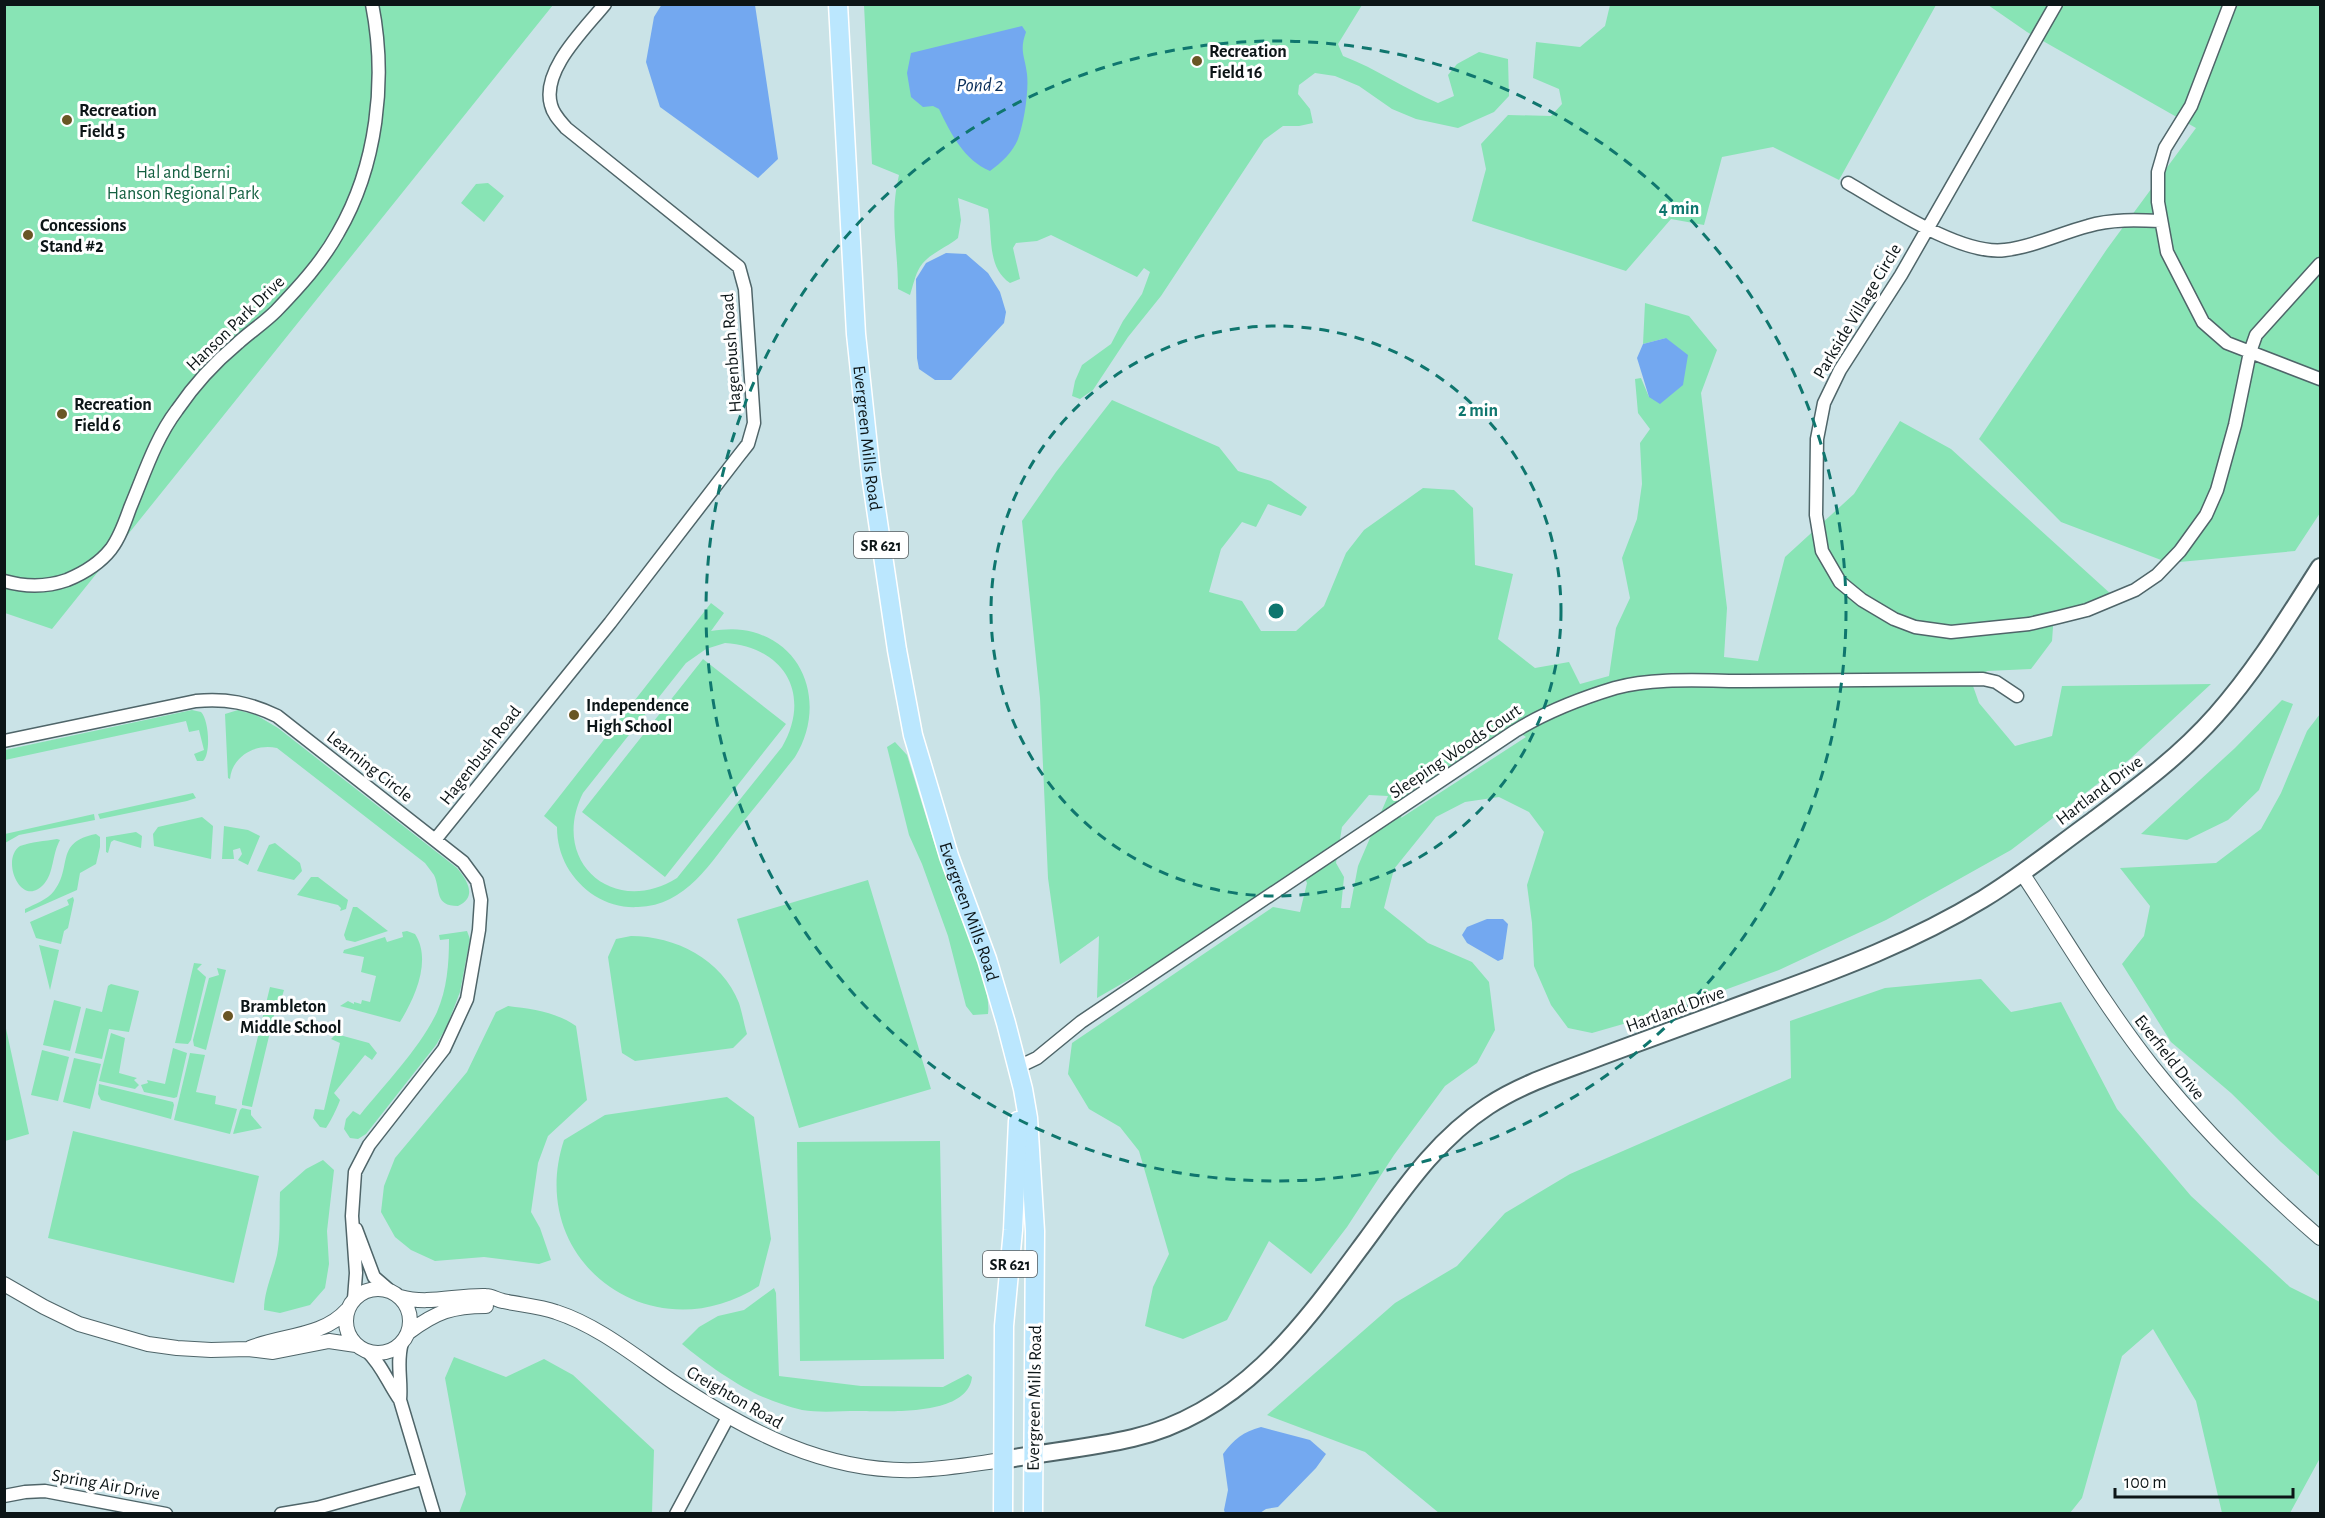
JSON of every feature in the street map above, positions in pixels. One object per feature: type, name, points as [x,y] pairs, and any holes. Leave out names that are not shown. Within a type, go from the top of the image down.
[{"type":"main road","name":"Evergreen Mills Road","points":[[838,4],[856,334],[871,475],[897,650],[913,735],[949,856],[990,970],[1006,1023],[1028,1118],[1035,1231],[1033,1514]]},
{"type":"main road","name":"Hartland Drive","points":[[1003,1460],[1137,1437],[1171,1425],[1209,1407],[1240,1386],[1272,1359],[1308,1319],[1417,1171],[1440,1145],[1491,1104],[1550,1076],[1874,956],[1948,919],[2022,873],[2140,786],[2184,749],[2236,690],[2272,641],[2320,567]]},
{"type":"main road","name":"Evergreen Mills Road","points":[[1003,1514],[1004,1326],[1018,1137],[1016,1068]]},
{"type":"main road","points":[[1016,1177],[1023,1207],[1026,1243],[1024,1435],[1026,1447],[1034,1454]]},
{"type":"street","name":"Hanson Park Drive","points":[[4,581],[32,585],[60,582],[87,571],[110,550],[124,525],[156,445],[176,411],[200,379],[274,313],[298,288],[339,233],[361,183],[374,129],[379,75],[378,40],[372,4]]},
{"type":"street","name":"Hagenbush Road","points":[[435,840],[610,623],[748,444],[754,423],[745,289],[739,267],[566,128],[551,105],[552,78],[559,63],[605,4]]},
{"type":"street","name":"Parkside Village Circle","points":[[2056,4],[1928,228],[1840,370],[1824,403],[1817,439],[1816,514],[1822,551],[1840,582],[1862,600],[1894,620],[1925,629],[1952,632],[2029,624],[2087,610],[2135,590],[2157,574],[2195,533],[2217,490],[2235,424],[2250,351],[2256,335],[2320,264]]},
{"type":"street","points":[[2230,4],[2191,106],[2165,148],[2158,172],[2158,202],[2161,221],[2171,261],[2203,322],[2227,344],[2320,379]]},
{"type":"street","points":[[1848,183],[1951,240],[1999,251],[2097,224],[2137,220],[2161,221]]},
{"type":"street","name":"Sleeping Woods Court","points":[[1016,1068],[1036,1058],[1081,1022],[1515,731],[1536,718],[1558,709],[1616,688],[1647,683],[1705,680],[1983,679],[1996,682],[2017,696]]},
{"type":"street","name":"Learning Circle","points":[[4,741],[196,701],[223,699],[248,704],[277,716],[463,862],[477,881],[481,900],[479,930],[467,999],[444,1049],[363,1154],[355,1172],[352,1216],[356,1273],[351,1304]]},
{"type":"street","name":"Everfield Drive","points":[[2022,873],[2098,991],[2151,1065],[2193,1115],[2251,1177],[2320,1238]]},
{"type":"street","name":"Learning Circle","points":[[352,1216],[374,1277],[395,1294]]},
{"type":"street","name":"Creighton Road","points":[[4,1284],[79,1324],[114,1335],[177,1348],[248,1349],[273,1352],[329,1341],[386,1352],[430,1316],[448,1309],[503,1301]]},
{"type":"street","name":"Creighton Road","points":[[248,1349],[271,1340],[326,1327],[338,1320],[351,1304],[370,1289],[426,1302],[489,1296],[503,1301],[541,1307],[581,1322],[728,1417],[758,1434],[800,1451],[849,1464],[882,1469],[953,1468],[1003,1460]]},
{"type":"street","points":[[395,1294],[410,1313],[398,1360],[400,1400],[434,1514]]},
{"type":"street","points":[[351,1304],[346,1328],[361,1348],[379,1363],[400,1400]]},
{"type":"street","points":[[676,1514],[728,1417]]},
{"type":"street","points":[[281,1514],[317,1511],[422,1479]]},
{"type":"street","name":"Spring Air Drive","points":[[4,1496],[45,1491],[166,1514]]},
{"type":"green space","points":[[1610,4],[1936,5],[1839,180],[1773,147],[1722,157],[1704,225],[1671,219],[1626,271],[1472,221],[1486,169],[1481,144],[1508,115],[1551,116],[1562,104],[1559,89],[1533,78],[1536,42],[1580,47],[1605,26]]},
{"type":"green space","name":"Hal and Berni Hanson Regional Park","points":[[5,5],[553,5],[52,629],[5,613]]},
{"type":"green space","points":[[864,5],[1362,5],[1338,44],[1343,56],[1438,103],[1454,96],[1448,75],[1457,64],[1479,52],[1508,59],[1509,96],[1494,112],[1458,128],[1416,119],[1392,109],[1359,86],[1335,76],[1315,73],[1299,85],[1298,94],[1310,109],[1313,123],[1283,126],[1264,140],[1161,296],[1128,337],[1093,390],[1080,399],[1072,396],[1082,365],[1111,344],[1123,321],[1142,294],[1150,272],[1144,268],[1137,277],[1051,235],[1037,241],[1016,243],[1013,248],[1020,279],[1010,283],[1002,276],[994,259],[988,209],[958,198],[961,220],[958,238],[923,262],[910,295],[898,289],[894,219],[899,175],[872,164]]},
{"type":"green space","points":[[1988,5],[2320,5],[2320,513],[2295,551],[2169,563],[2061,522],[1979,439],[2107,249],[2196,128],[2027,32]]},
{"type":"green space","points":[[488,183],[504,196],[484,222],[461,203],[476,184]]},
{"type":"green space","points":[[1645,303],[1689,316],[1717,350],[1701,393],[1727,608],[1724,657],[1758,661],[1785,557],[1854,494],[1900,421],[1951,449],[2112,595],[2054,613],[2052,641],[2031,669],[1987,671],[1973,686],[1979,703],[2015,746],[2052,736],[2062,686],[2211,684],[2130,759],[2011,850],[1886,920],[1779,970],[1665,1012],[1592,1033],[1568,1028],[1551,1005],[1534,966],[1527,885],[1544,832],[1529,812],[1499,797],[1465,802],[1436,817],[1394,869],[1384,908],[1428,943],[1472,962],[1489,982],[1495,1030],[1477,1063],[1445,1086],[1394,1155],[1347,1227],[1311,1274],[1269,1241],[1227,1320],[1183,1339],[1145,1326],[1153,1287],[1169,1254],[1139,1151],[1120,1127],[1089,1109],[1068,1074],[1072,1043],[1273,907],[1300,912],[1307,883],[1301,869],[1168,957],[1097,998],[1099,936],[1060,964],[1048,878],[1040,698],[1022,521],[1056,472],[1112,400],[1219,447],[1238,471],[1271,481],[1307,507],[1301,516],[1268,504],[1256,527],[1242,522],[1221,549],[1209,592],[1242,601],[1261,631],[1296,631],[1324,606],[1346,553],[1364,530],[1423,488],[1454,490],[1473,508],[1475,565],[1513,574],[1498,639],[1535,668],[1569,662],[1580,684],[1609,676],[1616,628],[1630,598],[1622,558],[1637,519],[1642,484],[1640,443],[1650,429],[1638,413],[1635,379],[1641,378],[1649,397],[1666,338],[1643,344]],"holes":[[[1509,726],[1526,737],[1401,818],[1409,793]],[[1369,795],[1388,796],[1358,866],[1350,908],[1341,908],[1344,877],[1336,863],[1342,827]]]},
{"type":"green space","points":[[711,603],[724,613],[711,631],[732,629],[753,632],[772,640],[788,652],[799,666],[806,683],[809,720],[804,739],[795,757],[707,868],[684,891],[655,905],[638,907],[616,905],[595,896],[572,875],[560,848],[557,827],[544,816]],"holes":[[[725,643],[746,646],[777,664],[787,677],[793,692],[794,709],[791,728],[782,747],[677,878],[653,889],[631,891],[610,887],[593,876],[581,860],[574,841],[575,818],[583,793],[686,663],[706,649]]]},
{"type":"green space","points":[[703,659],[786,724],[665,877],[582,812]]},
{"type":"green space","points":[[2282,700],[2293,704],[2259,790],[2228,820],[2187,840],[2141,834],[2235,748]]},
{"type":"green space","points":[[192,710],[201,712],[206,722],[208,745],[203,761],[197,761],[194,754],[204,750],[199,730],[189,732],[186,721],[5,760],[5,750]]},
{"type":"green space","points":[[238,710],[256,715],[278,728],[457,868],[469,888],[468,898],[458,906],[445,903],[440,896],[434,875],[425,863],[277,748],[261,748],[246,753],[235,764],[230,779],[228,778],[225,714]]},
{"type":"green space","points":[[2320,714],[2320,1177],[2231,1093],[2171,1042],[2122,964],[2144,936],[2150,906],[2120,868],[2216,863],[2261,829],[2281,793],[2307,731]]},
{"type":"green space","points":[[895,742],[907,755],[941,864],[982,973],[988,1014],[973,1015],[966,1006],[948,936],[909,835],[887,747]]},
{"type":"green space","points":[[193,793],[196,798],[187,801],[100,819],[98,814]]},
{"type":"green space","points":[[94,814],[95,820],[19,835],[5,843],[5,834]]},
{"type":"green space","points":[[202,817],[213,826],[211,859],[154,846],[153,834],[158,827]]},
{"type":"green space","points":[[224,826],[248,830],[260,836],[248,865],[238,860],[242,854],[240,848],[233,850],[234,859],[222,859]]},
{"type":"green space","points":[[136,832],[142,836],[141,848],[114,840],[111,842],[108,853],[106,852],[106,837]]},
{"type":"green space","points":[[96,834],[100,837],[100,847],[96,864],[80,873],[77,890],[25,913],[25,909],[54,891],[60,882],[66,856],[74,843]]},
{"type":"green space","points":[[60,840],[50,874],[44,884],[36,890],[28,891],[21,887],[13,871],[14,852],[20,846]]},
{"type":"green space","points":[[275,843],[300,863],[302,871],[294,880],[257,871],[269,845]]},
{"type":"green space","points":[[311,877],[318,877],[348,900],[346,909],[340,911],[341,908],[338,905],[297,895]]},
{"type":"green space","points":[[868,880],[931,1089],[799,1128],[737,919]]},
{"type":"green space","points":[[73,897],[68,928],[64,931],[61,944],[36,938],[30,922],[69,905],[67,900]]},
{"type":"green space","points":[[353,907],[357,907],[388,931],[355,942],[346,940],[344,935]]},
{"type":"green space","points":[[467,931],[470,939],[460,992],[447,1026],[436,1045],[366,1134],[358,1139],[350,1138],[344,1129],[346,1119],[353,1111],[360,1115],[412,1052],[437,1012],[445,985],[449,948],[449,939],[440,940],[439,935]]},
{"type":"green space","points":[[402,932],[415,934],[420,944],[422,967],[416,990],[400,1022],[340,1006],[348,1001],[354,1004],[354,1002],[361,1004],[362,1000],[370,1002],[376,976],[361,972],[364,957],[343,953],[344,950],[385,937],[387,942],[403,937]]},
{"type":"green space","points":[[631,936],[664,940],[695,953],[709,962],[731,987],[739,1003],[747,1034],[733,1048],[635,1061],[622,1053],[608,957],[616,939]]},
{"type":"green space","points":[[39,945],[59,950],[50,990]]},
{"type":"green space","points":[[194,963],[202,964],[197,969],[206,977],[191,1040],[188,1044],[175,1043]]},
{"type":"green space","points":[[217,968],[226,970],[206,1050],[194,1046],[193,1040],[209,978],[219,975]]},
{"type":"green space","points":[[1981,979],[2011,1012],[2061,1002],[2117,1109],[2191,1196],[2290,1287],[2320,1302],[2320,1458],[2290,1513],[2222,1513],[2196,1401],[2153,1329],[2122,1356],[2082,1498],[2070,1513],[1439,1513],[1365,1452],[1267,1415],[1395,1303],[1457,1266],[1505,1213],[1570,1174],[1791,1078],[1790,1021],[1885,988]]},
{"type":"green space","points":[[111,984],[139,991],[129,1032],[109,1029],[102,1059],[75,1053],[86,1008],[102,1012],[108,986]]},
{"type":"green space","points":[[270,987],[284,990],[281,1000],[277,1003],[252,1107],[242,1105],[242,1102]]},
{"type":"green space","points":[[54,1000],[81,1007],[70,1051],[43,1045]]},
{"type":"green space","points":[[508,1006],[552,1014],[576,1026],[587,1100],[548,1136],[538,1163],[531,1212],[540,1228],[551,1260],[539,1264],[484,1257],[435,1261],[411,1250],[395,1237],[381,1212],[384,1186],[395,1158],[467,1072],[496,1012]]},
{"type":"green space","points":[[5,1024],[29,1134],[4,1141]]},
{"type":"green space","points":[[111,1033],[125,1038],[119,1073],[137,1078],[134,1080],[139,1085],[135,1089],[99,1081]]},
{"type":"green space","points":[[336,1034],[369,1043],[377,1053],[372,1060],[365,1055],[334,1093],[340,1100],[326,1128],[320,1127],[313,1118],[315,1109],[324,1110],[340,1043],[331,1039]]},
{"type":"green space","points":[[173,1048],[187,1053],[177,1097],[144,1092],[141,1085],[148,1083],[147,1080],[165,1084]]},
{"type":"green space","points":[[42,1050],[69,1057],[58,1101],[31,1095]]},
{"type":"green space","points":[[190,1053],[205,1055],[196,1092],[216,1096],[215,1104],[237,1109],[230,1134],[174,1120]]},
{"type":"green space","points":[[74,1058],[101,1064],[90,1109],[63,1102]]},
{"type":"green space","points":[[99,1084],[173,1102],[171,1119],[101,1100],[98,1094]]},
{"type":"green space","points":[[727,1097],[754,1117],[771,1239],[759,1286],[719,1305],[678,1309],[640,1302],[607,1285],[580,1258],[563,1224],[557,1184],[564,1140],[605,1115]]},
{"type":"green space","points":[[242,1108],[251,1110],[251,1115],[262,1128],[233,1134]]},
{"type":"green space","points":[[73,1131],[259,1176],[234,1283],[48,1238]]},
{"type":"green space","points":[[940,1141],[944,1359],[800,1361],[797,1142]]},
{"type":"green space","points":[[323,1160],[334,1170],[327,1231],[329,1264],[325,1288],[310,1305],[280,1313],[264,1310],[265,1296],[278,1247],[280,1192],[306,1169]]},
{"type":"green space","points":[[774,1288],[779,1376],[861,1386],[943,1387],[968,1374],[972,1377],[967,1390],[956,1399],[924,1409],[823,1412],[802,1410],[753,1393],[710,1366],[682,1344],[699,1327],[718,1316],[744,1310]]},
{"type":"green space","points":[[454,1357],[506,1377],[544,1359],[573,1375],[654,1450],[652,1513],[459,1513],[466,1494],[445,1378]]},
{"type":"water","points":[[662,4],[755,5],[778,159],[758,178],[660,107],[646,62],[654,17]]},
{"type":"water","name":"Pond 2","points":[[1022,26],[1026,32],[1023,49],[1027,98],[1022,124],[1013,148],[990,171],[973,160],[959,145],[939,109],[933,106],[923,107],[911,97],[907,73],[911,53]]},
{"type":"water","points":[[946,253],[966,254],[988,273],[1000,292],[1006,312],[1004,323],[951,380],[935,380],[919,369],[916,279],[926,263]]},
{"type":"water","points":[[1666,338],[1688,355],[1683,385],[1660,404],[1649,397],[1637,358],[1643,344]]},
{"type":"water","points":[[1487,919],[1503,919],[1508,924],[1503,959],[1498,961],[1467,943],[1462,935],[1467,927]]},
{"type":"water","points":[[1261,1427],[1310,1440],[1326,1454],[1316,1468],[1278,1507],[1266,1509],[1260,1513],[1225,1513],[1228,1490],[1223,1454],[1239,1437]]},
{"type":"place","name":"Recreation Field 16","points":[[1197,61]]},
{"type":"place","name":"Recreation Field 5","points":[[67,120]]},
{"type":"place","name":"Concessions Stand #2","points":[[28,235]]},
{"type":"place","name":"Recreation Field 6","points":[[62,414]]},
{"type":"place","name":"Independence High School","points":[[574,715]]},
{"type":"place","name":"Brambleton Middle School","points":[[228,1016]]}]
